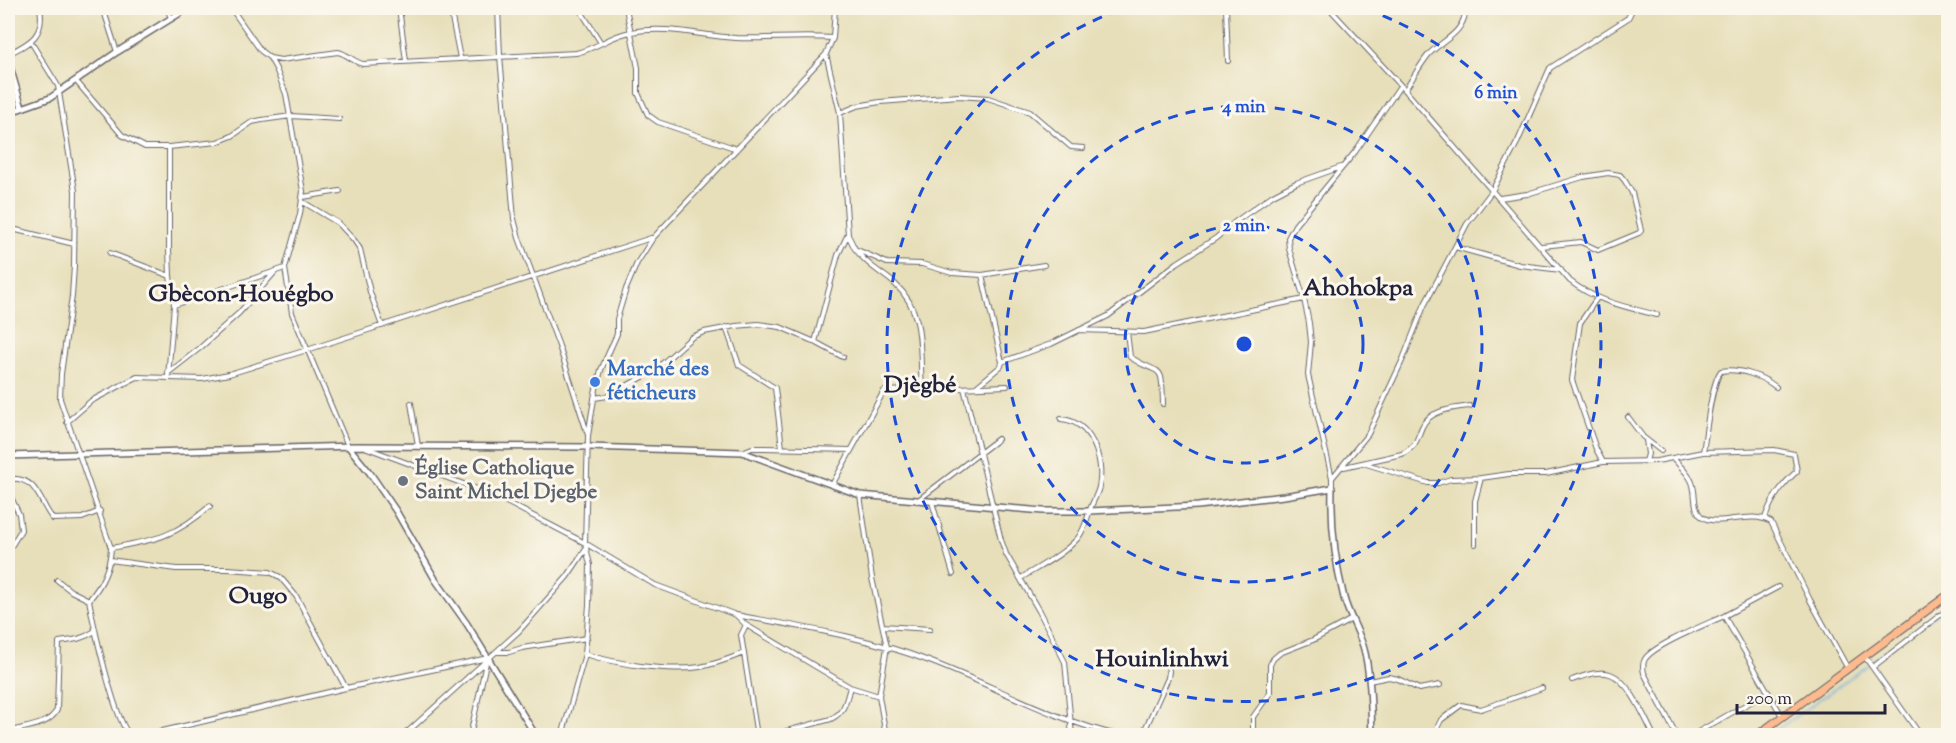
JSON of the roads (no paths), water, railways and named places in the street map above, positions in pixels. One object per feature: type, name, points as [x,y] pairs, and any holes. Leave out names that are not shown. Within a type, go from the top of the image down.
[{"type":"main road","points":[[1756,735],[1948,595]]},
{"type":"street","points":[[8,54],[31,42],[41,24],[40,8]]},
{"type":"street","points":[[103,8],[117,52]]},
{"type":"street","points":[[167,8],[171,18]]},
{"type":"street","points":[[8,112],[43,102],[188,8]]},
{"type":"street","points":[[231,8],[261,51],[270,58],[284,85],[291,116],[303,199],[285,268],[294,322],[348,446],[396,511],[435,579],[536,735]]},
{"type":"street","points":[[399,8],[406,61]]},
{"type":"street","points":[[450,8],[460,58]]},
{"type":"street","points":[[498,8],[514,219],[559,346],[588,436],[589,447],[585,543],[590,565],[587,638],[585,654],[561,735]]},
{"type":"street","points":[[579,8],[602,43]]},
{"type":"street","points":[[626,8],[638,68],[638,93],[648,115],[658,122],[737,149]]},
{"type":"street","points":[[588,436],[601,370],[617,334],[617,319],[626,289],[638,262],[652,238],[826,54],[832,38],[835,8]]},
{"type":"street","points":[[1226,8],[1228,61]]},
{"type":"street","points":[[1329,8],[1405,90],[1561,270],[1582,291],[1597,298],[1657,315]]},
{"type":"street","points":[[1405,90],[1430,53],[1452,36],[1463,20],[1466,8]]},
{"type":"street","points":[[1332,478],[1368,434],[1403,359],[1424,306],[1467,224],[1492,190],[1518,141],[1550,68],[1628,18],[1633,8]]},
{"type":"street","points":[[270,58],[281,60],[333,52],[344,53],[351,60],[363,64],[576,53],[591,49],[615,36],[631,32],[675,29],[738,38],[832,38]]},
{"type":"street","points":[[31,42],[57,84],[75,191],[72,296],[61,374],[60,399],[111,548],[110,560],[100,587],[89,600]]},
{"type":"street","points":[[826,54],[840,113],[848,235],[864,260],[897,286],[914,309],[919,323],[922,389]]},
{"type":"street","points":[[8,60],[22,108]]},
{"type":"street","points":[[76,81],[118,131],[145,147],[217,142],[232,136],[252,122],[291,116],[339,119]]},
{"type":"street","points":[[1372,735],[1372,704],[1365,651],[1344,598],[1337,566],[1333,537],[1332,478],[1308,375],[1311,342],[1309,323],[1288,249],[1288,238],[1295,225],[1342,167],[1400,86]]},
{"type":"street","points":[[840,113],[857,106],[880,102],[959,96],[988,98],[1030,112],[1071,147],[1083,148]]},
{"type":"street","points":[[168,375],[174,305],[170,276],[170,147]]},
{"type":"street","points":[[1002,362],[1051,344],[1108,316],[1177,263],[1216,238],[1273,195],[1296,183],[1342,167]]},
{"type":"street","points":[[1499,198],[1527,194],[1599,173],[1620,175],[1632,193],[1640,225],[1639,234],[1598,250],[1581,242],[1542,246]]},
{"type":"street","points":[[303,199],[340,191]]},
{"type":"street","points":[[303,199],[338,223],[360,249],[370,292],[382,326]]},
{"type":"street","points":[[8,228],[74,243]]},
{"type":"street","points":[[815,342],[838,255],[848,235]]},
{"type":"street","points":[[67,422],[91,401],[131,379],[168,375],[192,379],[213,378],[307,350],[652,238]]},
{"type":"street","points":[[1455,247],[1520,265],[1561,270]]},
{"type":"street","points":[[855,249],[887,264],[922,264],[952,273],[982,275],[1044,265]]},
{"type":"street","points":[[110,253],[170,276]]},
{"type":"street","points":[[174,305],[285,268]]},
{"type":"street","points":[[168,375],[239,313],[275,272]]},
{"type":"street","points":[[975,387],[1001,366],[1002,362],[982,275]]},
{"type":"street","points":[[1597,298],[1581,323],[1572,380],[1596,449],[1604,462]]},
{"type":"street","points":[[1079,330],[1144,332],[1304,299]]},
{"type":"street","points":[[594,398],[608,396],[654,371],[692,338],[704,332],[726,327],[769,324],[815,342],[843,357]]},
{"type":"street","points":[[726,327],[739,365],[776,388],[782,448]]},
{"type":"street","points":[[1127,332],[1130,357],[1156,369],[1162,377],[1163,404]]},
{"type":"street","points":[[1703,452],[1713,396],[1721,371],[1736,371],[1753,375],[1776,387]]},
{"type":"street","points":[[832,486],[884,391],[1007,386]]},
{"type":"street","points":[[964,387],[992,506],[1006,554],[1065,662],[1072,735]]},
{"type":"street","points":[[411,404],[418,446]]},
{"type":"street","points":[[1343,467],[1402,454],[1410,449],[1419,437],[1425,422],[1435,414],[1451,408],[1470,406]]},
{"type":"street","points":[[1628,417],[1646,439],[1661,451]]},
{"type":"street","points":[[1021,578],[1063,551],[1079,537],[1100,485],[1095,446],[1080,425],[1070,420],[1060,419]]},
{"type":"street","points":[[917,501],[998,439]]},
{"type":"street","points":[[1646,439],[1648,454],[1646,461]]},
{"type":"street","points":[[8,456],[348,446],[589,447],[742,452],[860,495],[1043,511],[1089,511],[1226,503],[1332,488]]},
{"type":"street","points":[[361,446],[494,495],[585,543],[656,585],[736,615],[825,632],[887,647],[967,676],[1071,722],[1121,735]]},
{"type":"street","points":[[742,452],[752,448],[851,450]]},
{"type":"street","points":[[1362,463],[1428,483],[1438,483],[1451,479],[1509,474],[1546,474],[1604,462],[1646,461],[1703,452],[1774,450],[1794,454],[1797,471],[1780,487],[1770,504],[1765,519]]},
{"type":"street","points":[[1673,458],[1691,479],[1697,510],[1704,518],[1713,520],[1746,517],[1771,522],[1810,600],[1848,668]]},
{"type":"street","points":[[1475,544],[1475,501],[1481,478]]},
{"type":"street","points":[[8,479],[29,483],[40,494],[53,519],[82,518],[100,511]]},
{"type":"street","points":[[8,491],[19,514],[21,530],[9,550],[8,585]]},
{"type":"street","points":[[860,495],[872,578],[887,647],[879,696],[886,735]]},
{"type":"street","points":[[932,502],[953,574]]},
{"type":"street","points":[[111,548],[151,541],[179,531],[210,506]]},
{"type":"street","points":[[403,735],[519,631],[567,577],[586,549]]},
{"type":"street","points":[[110,560],[176,570],[228,569],[270,572],[280,577],[296,596],[346,688]]},
{"type":"street","points":[[57,580],[71,591],[89,600]]},
{"type":"street","points":[[1677,735],[1644,673],[1642,665],[1645,658],[1664,645],[1778,587]]},
{"type":"street","points":[[89,600],[95,631],[123,727],[131,735]]},
{"type":"street","points":[[1873,667],[1948,609]]},
{"type":"street","points":[[736,615],[746,625],[850,687],[879,696]]},
{"type":"street","points":[[1724,616],[1782,716]]},
{"type":"street","points":[[1253,735],[1253,717],[1270,693],[1270,665],[1273,659],[1352,619]]},
{"type":"street","points":[[746,625],[741,635],[757,735]]},
{"type":"street","points":[[883,626],[930,629]]},
{"type":"street","points":[[8,732],[28,727],[54,716],[57,710],[59,642],[87,637],[95,631]]},
{"type":"street","points":[[495,652],[509,652],[587,638]]},
{"type":"street","points":[[585,654],[603,660],[630,664],[697,667],[716,664],[744,653]]},
{"type":"street","points":[[1865,656],[1921,735]]},
{"type":"street","points":[[1142,735],[1168,678],[1166,659]]},
{"type":"street","points":[[141,735],[346,688],[487,660]]},
{"type":"street","points":[[470,735],[487,660]]},
{"type":"street","points":[[1572,680],[1598,673],[1609,674],[1621,680],[1654,735]]},
{"type":"street","points":[[1369,681],[1398,679],[1419,689],[1440,686]]},
{"type":"street","points":[[769,735],[839,715],[843,710],[850,687]]},
{"type":"street","points":[[1433,735],[1441,720],[1461,705],[1481,709],[1542,688]]},
{"type":"street","points":[[1691,735],[1768,692]]},
{"type":"street","points":[[407,731],[419,735]]},
{"type":"waterway","points":[[1871,662],[1948,606]]},
{"type":"waterway","points":[[1768,736],[1868,665]]},
{"type":"place","name":"Marché des féticheurs","points":[[595,382]]},
{"type":"place","name":"Église Catholique Saint Michel Djegbe","points":[[403,481]]},
{"type":"district","name":"Ahohokpa","points":[[1358,289]]},
{"type":"district","name":"Gbècon-Houégbo","points":[[241,295]]},
{"type":"district","name":"Djègbé","points":[[920,386]]},
{"type":"district","name":"Ougo","points":[[258,597]]},
{"type":"district","name":"Houinlinhwi","points":[[1162,660]]}]
